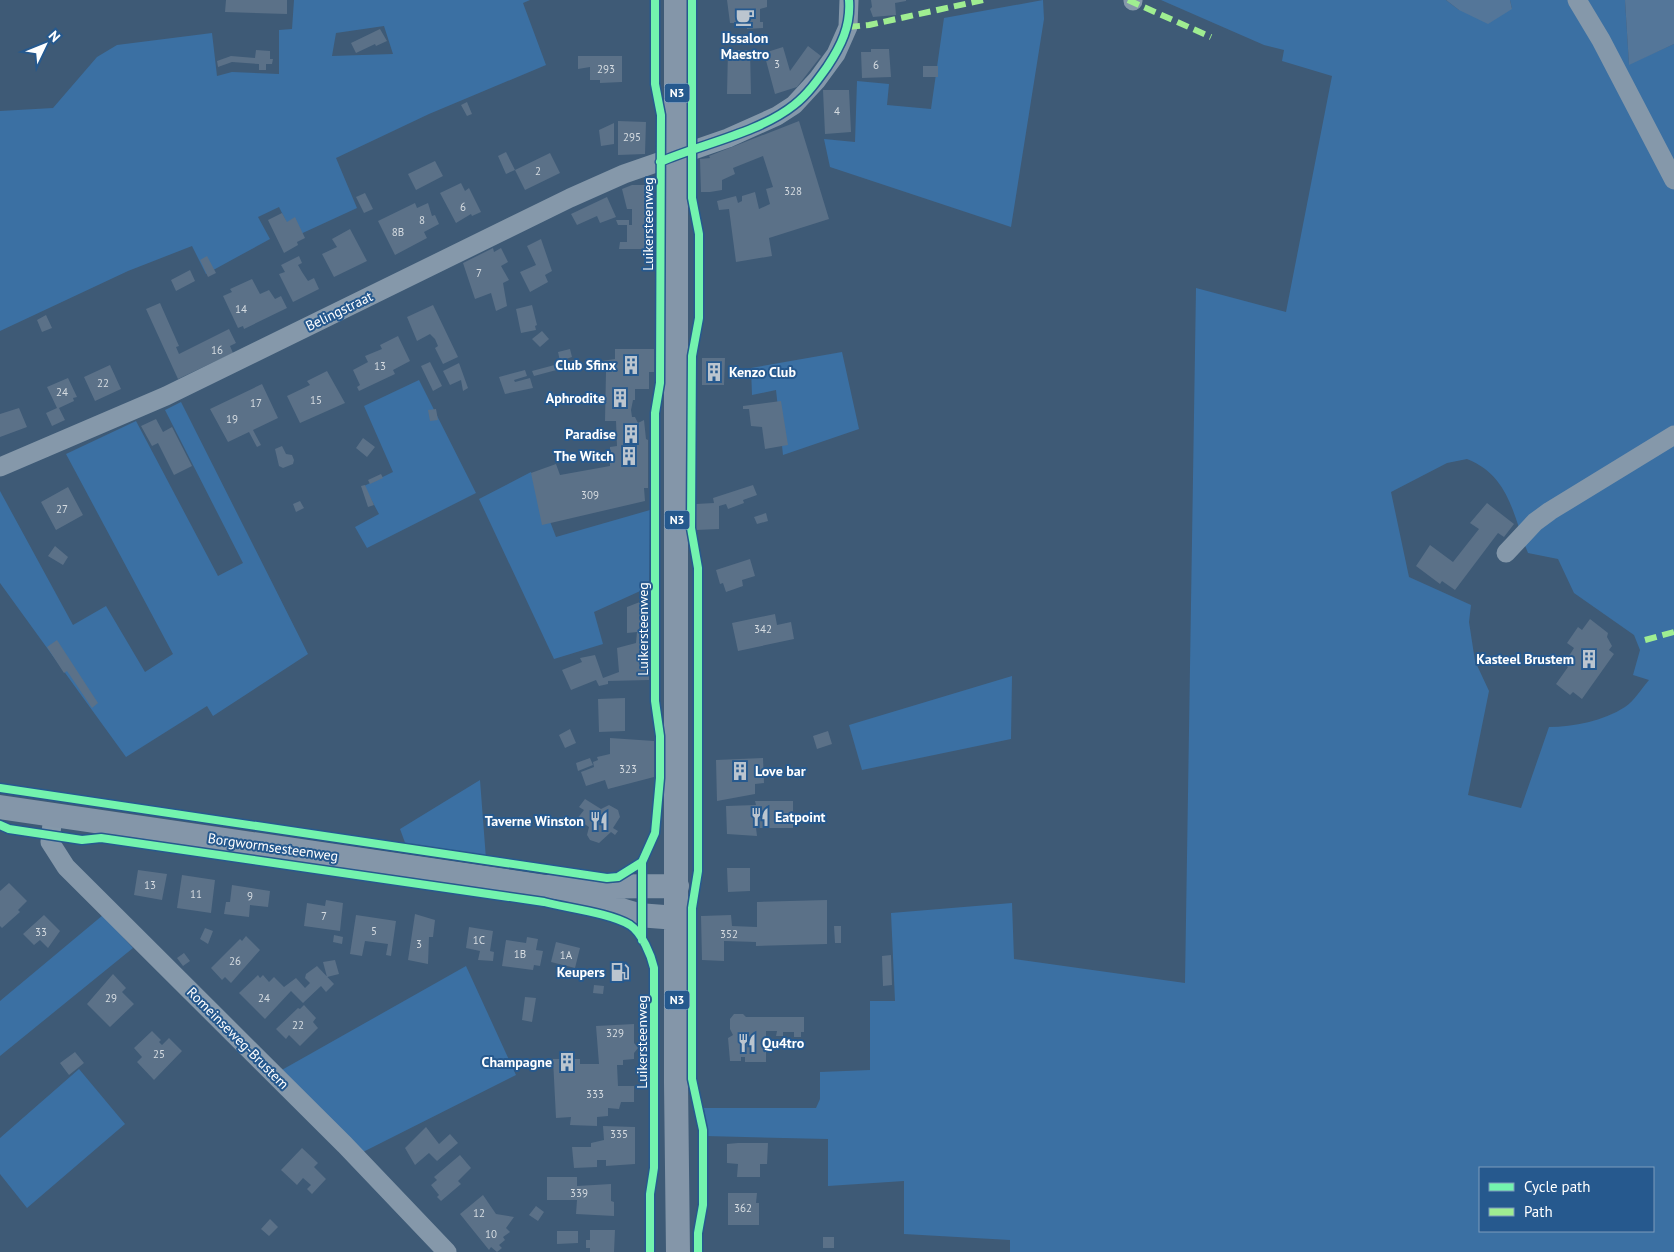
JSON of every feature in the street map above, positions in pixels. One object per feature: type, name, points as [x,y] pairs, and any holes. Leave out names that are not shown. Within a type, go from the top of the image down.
[{"type":"main road","name":"N3","points":[[676,0],[676,1083],[678,1252]]},
{"type":"main road","name":"Borgwormsesteenweg","points":[[0,807],[546,887],[638,915],[677,918]]},
{"type":"main road","name":"Borgwormsesteenweg","points":[[546,887],[677,886]]},
{"type":"street","name":"Belingstraat","points":[[0,467],[166,396],[570,198],[624,174],[654,165],[677,154],[728,138],[777,116],[794,105],[817,80],[836,54],[848,27],[849,0]]},
{"type":"street","points":[[1577,0],[1601,40],[1674,180]]},
{"type":"street","points":[[1506,553],[1535,522],[1550,510],[1674,435]]},
{"type":"street","name":"Romeinseweg-Brustem","points":[[53,815],[50,842],[66,867],[346,1145],[448,1252]]},
{"type":"shaded area","points":[[294,0],[530,0],[523,3],[546,65],[429,114],[336,158],[357,208],[294,237],[279,207],[258,217],[270,239],[206,274],[192,246],[128,271],[0,331],[0,111],[53,108],[97,57],[117,45],[212,33],[217,76],[232,72],[279,74],[279,30],[292,29]],"holes":[[[384,26],[393,54],[332,56],[336,33]]]},
{"type":"shaded area","points":[[1043,0],[1044,19],[1011,227],[830,167],[824,139],[855,142],[857,81],[889,84],[887,105],[931,109],[944,18]]},
{"type":"shaded area","points":[[1161,0],[1446,0],[1459,10],[1512,9],[1510,0],[1625,0],[1629,64],[1674,44],[1674,1252],[1010,1252],[1010,1240],[904,1234],[904,1181],[828,1186],[828,1139],[705,1136],[704,1108],[816,1108],[820,1099],[820,1072],[870,1070],[870,1001],[895,1001],[891,913],[1012,903],[1014,959],[1185,983],[1196,288],[1286,312],[1332,76],[1282,61],[1284,50],[1264,45]],"holes":[[[1467,459],[1481,466],[1493,476],[1508,498],[1528,553],[1558,559],[1574,593],[1634,635],[1640,650],[1633,675],[1649,680],[1632,701],[1616,712],[1588,722],[1549,727],[1521,808],[1468,795],[1489,691],[1475,661],[1469,622],[1471,605],[1409,577],[1391,492],[1447,463]]]},
{"type":"shaded area","points":[[1446,0],[1510,0],[1512,9],[1488,24],[1459,10]]},
{"type":"shaded area","points":[[1625,0],[1674,0],[1674,44],[1629,65]]},
{"type":"shaded area","points":[[842,352],[859,429],[783,455],[776,390],[752,395],[751,368]]},
{"type":"shaded area","points":[[419,380],[476,493],[367,548],[355,527],[379,514],[364,486],[393,472],[364,406]]},
{"type":"shaded area","points":[[181,402],[308,654],[213,716],[207,706],[126,757],[0,583],[0,491],[73,625],[106,606],[145,672],[173,654],[66,454],[136,421],[218,576],[243,563],[165,410]]},
{"type":"shaded area","points":[[531,472],[556,537],[650,510],[649,587],[594,612],[603,644],[554,659],[479,499]]},
{"type":"shaded area","points":[[1012,676],[1011,739],[862,770],[849,725]]},
{"type":"shaded area","points":[[480,780],[486,859],[407,848],[400,829]]},
{"type":"shaded area","points":[[103,915],[133,948],[0,1056],[0,1001]]},
{"type":"shaded area","points":[[466,966],[516,1075],[363,1152],[280,1071]]},
{"type":"shaded area","points":[[79,1069],[125,1124],[27,1208],[0,1174],[0,1138]]},
{"type":"building","points":[[226,0],[287,0],[287,14],[225,12]]},
{"type":"building","name":"IJssalon Maestro","points":[[727,0],[767,0],[767,7],[760,9],[760,22],[763,22],[763,28],[747,29],[746,23],[730,23]]},
{"type":"building","points":[[871,0],[906,1],[895,3],[896,15],[873,17],[870,9],[872,7]]},
{"type":"building","points":[[380,29],[387,41],[376,46],[375,44],[356,53],[351,43]]},
{"type":"building","points":[[808,46],[821,56],[797,87],[775,94],[764,53],[783,47],[790,71]]},
{"type":"building","points":[[871,49],[889,49],[891,77],[862,78],[861,52],[871,52]]},
{"type":"building","points":[[256,50],[270,51],[270,59],[273,59],[272,64],[266,64],[266,70],[259,70],[259,64],[232,62],[218,67],[217,61],[231,56],[255,58]]},
{"type":"building","points":[[728,50],[750,50],[751,94],[727,94]]},
{"type":"building","points":[[578,56],[622,56],[622,82],[600,83],[600,80],[590,80],[590,67],[578,69]]},
{"type":"building","points":[[923,66],[938,66],[938,77],[923,77]]},
{"type":"building","points":[[823,90],[849,90],[851,132],[825,134]]},
{"type":"building","points":[[467,102],[472,114],[467,116],[461,105]]},
{"type":"building","points":[[618,121],[646,122],[645,154],[618,155]]},
{"type":"building","points":[[799,121],[829,219],[769,238],[772,256],[736,262],[729,209],[719,210],[717,201],[736,196],[738,203],[742,201],[742,196],[755,192],[759,209],[770,204],[766,189],[773,187],[763,156],[733,168],[735,174],[722,180],[722,190],[710,192],[701,192],[700,159],[710,158],[709,156]]},
{"type":"building","points":[[614,123],[614,144],[601,146],[599,130]]},
{"type":"building","points":[[506,152],[515,170],[506,174],[498,156]]},
{"type":"building","points":[[550,153],[560,173],[525,190],[515,170]]},
{"type":"building","points":[[435,161],[443,176],[416,190],[408,174]]},
{"type":"building","points":[[461,183],[465,191],[469,188],[481,212],[472,216],[471,214],[456,223],[440,193]]},
{"type":"building","points":[[632,185],[654,185],[654,204],[648,203],[649,226],[645,226],[645,249],[619,249],[620,242],[627,242],[627,225],[618,225],[616,220],[629,220],[629,225],[632,225],[632,209],[627,209],[622,189]]},
{"type":"building","points":[[365,193],[373,209],[364,213],[356,197]]},
{"type":"building","points":[[607,197],[616,217],[600,223],[597,216],[577,225],[571,214]]},
{"type":"building","points":[[415,203],[417,208],[428,203],[432,216],[435,215],[439,224],[424,232],[427,238],[395,255],[378,221]]},
{"type":"building","points":[[282,213],[287,222],[295,217],[305,238],[297,242],[298,245],[284,253],[268,220]]},
{"type":"building","points":[[350,229],[367,261],[334,277],[322,254],[337,247],[332,239]]},
{"type":"building","points":[[541,239],[552,271],[545,275],[548,282],[530,292],[520,272],[536,265],[527,246]]},
{"type":"building","points":[[493,248],[494,252],[501,248],[508,262],[501,266],[509,280],[503,283],[507,306],[496,311],[491,293],[475,299],[463,263]]},
{"type":"building","points":[[207,256],[216,273],[208,277],[200,260]]},
{"type":"building","points":[[299,256],[302,263],[298,265],[302,272],[308,281],[314,278],[319,289],[293,302],[279,274],[285,272],[281,265]]},
{"type":"building","points":[[190,270],[195,281],[176,291],[171,280]]},
{"type":"building","points":[[252,279],[260,294],[269,290],[275,299],[281,296],[287,308],[244,329],[243,326],[238,328],[223,296],[232,292],[230,289]]},
{"type":"building","points":[[160,303],[179,346],[176,347],[179,354],[229,329],[236,343],[230,346],[233,353],[178,379],[146,309]]},
{"type":"building","points":[[433,305],[458,357],[443,364],[435,348],[438,346],[435,339],[430,334],[417,341],[407,317]]},
{"type":"building","points":[[532,305],[537,325],[535,326],[536,330],[521,333],[516,309]]},
{"type":"building","points":[[46,315],[52,328],[42,332],[37,320]]},
{"type":"building","points":[[542,331],[549,339],[540,347],[532,339]]},
{"type":"building","points":[[398,336],[410,361],[393,370],[395,374],[359,391],[357,387],[360,385],[353,370],[368,362],[365,356],[382,349],[380,345]]},
{"type":"building","points":[[570,349],[572,357],[560,361],[558,352]]},
{"type":"building","points":[[615,349],[654,349],[654,372],[649,372],[649,389],[635,389],[635,400],[633,400],[631,410],[632,417],[635,417],[638,423],[644,420],[646,439],[648,440],[648,488],[644,488],[645,501],[542,525],[531,473],[556,464],[560,475],[610,466],[610,447],[617,446],[616,421],[605,421],[606,372],[595,372],[595,362],[615,359]]},
{"type":"building","name":"Kenzo Club","points":[[702,358],[725,358],[724,385],[702,385]]},
{"type":"building","points":[[577,359],[579,364],[534,376],[532,371]]},
{"type":"building","points":[[430,362],[442,386],[433,391],[421,366]]},
{"type":"building","points":[[459,363],[468,388],[463,391],[461,380],[450,385],[443,371]]},
{"type":"building","points":[[110,365],[121,389],[95,401],[84,377]]},
{"type":"building","points":[[525,370],[527,376],[514,380],[515,382],[530,378],[533,388],[505,394],[499,377]]},
{"type":"building","points":[[327,371],[345,403],[300,423],[287,396],[310,385],[307,381]]},
{"type":"building","points":[[68,378],[77,397],[73,398],[74,401],[59,408],[65,420],[52,426],[46,413],[57,408],[47,387]]},
{"type":"building","points":[[262,384],[278,418],[253,430],[261,445],[257,447],[249,432],[228,442],[210,409]]},
{"type":"building","points":[[781,401],[788,445],[765,449],[762,427],[751,426],[749,409],[743,409],[743,406]]},
{"type":"building","points":[[19,408],[27,427],[0,437],[0,414]]},
{"type":"building","points":[[436,409],[438,420],[430,421],[428,410]]},
{"type":"building","points":[[156,419],[163,432],[172,427],[192,466],[174,475],[158,443],[152,446],[141,426]]},
{"type":"building","points":[[363,438],[375,447],[367,457],[356,448]]},
{"type":"building","points":[[282,446],[286,454],[292,455],[294,460],[293,464],[283,468],[279,466],[275,449]]},
{"type":"building","points":[[381,474],[383,478],[370,484],[368,480]]},
{"type":"building","points":[[365,485],[374,505],[368,507],[361,486]]},
{"type":"building","points":[[753,485],[757,495],[743,500],[744,503],[728,509],[726,504],[719,506],[719,529],[696,530],[696,504],[714,503],[713,498]]},
{"type":"building","points":[[68,487],[83,515],[56,530],[41,502]]},
{"type":"building","points":[[300,501],[304,508],[296,512],[293,504]]},
{"type":"building","points":[[1487,503],[1514,524],[1504,537],[1498,533],[1455,590],[1442,581],[1440,584],[1416,566],[1430,545],[1453,562],[1479,529],[1470,523]]},
{"type":"building","points":[[766,513],[768,521],[757,524],[754,517]]},
{"type":"building","points":[[55,546],[68,557],[63,565],[48,556]]},
{"type":"building","points":[[750,559],[755,576],[742,580],[743,586],[726,592],[723,583],[720,584],[716,570]]},
{"type":"building","points":[[650,598],[649,680],[608,681],[608,684],[599,686],[596,680],[571,690],[562,670],[582,662],[580,658],[595,655],[603,678],[619,672],[617,648],[636,643],[637,632],[627,633],[627,607]]},
{"type":"building","points":[[775,614],[777,625],[791,622],[794,639],[738,651],[732,623]]},
{"type":"building","name":"Kasteel Brustem","points":[[1590,619],[1608,633],[1607,637],[1612,646],[1609,650],[1614,654],[1582,699],[1573,692],[1570,695],[1556,684],[1568,667],[1564,664],[1574,648],[1567,643],[1578,627],[1582,630]]},
{"type":"building","points":[[57,640],[98,703],[92,708],[67,671],[64,673],[47,647]]},
{"type":"building","points":[[625,698],[625,731],[599,732],[598,699]]},
{"type":"building","points":[[570,729],[576,743],[565,748],[559,735]]},
{"type":"building","points":[[828,731],[832,744],[817,749],[813,736]]},
{"type":"building","points":[[610,738],[654,741],[654,777],[608,789],[605,780],[586,786],[581,772],[594,767],[593,762],[598,760],[597,757],[610,754]]},
{"type":"building","points":[[590,758],[593,765],[578,771],[576,763]]},
{"type":"building","name":"Love bar","points":[[763,758],[764,783],[755,784],[755,794],[717,801],[716,760]]},
{"type":"building","name":"Taverne Winston","points":[[585,799],[601,809],[609,805],[618,810],[620,817],[613,828],[618,831],[615,835],[611,832],[599,843],[590,840],[587,835],[589,827],[577,819],[584,810],[579,807]]},
{"type":"building","name":"Eatpoint","points":[[755,801],[793,801],[793,828],[756,828],[757,836],[727,834],[726,806],[756,805]]},
{"type":"building","points":[[727,868],[750,868],[750,891],[728,892]]},
{"type":"building","points":[[138,870],[167,874],[162,900],[134,895]]},
{"type":"building","points":[[182,875],[215,880],[211,913],[177,908]]},
{"type":"building","points":[[9,883],[27,901],[18,910],[20,912],[2,928],[0,926],[0,891]]},
{"type":"building","points":[[232,885],[270,891],[268,907],[250,905],[249,917],[224,914],[226,902],[230,902]]},
{"type":"building","points":[[326,900],[343,903],[340,931],[304,926],[307,903],[325,906]]},
{"type":"building","points":[[827,900],[827,944],[756,946],[756,942],[724,941],[724,961],[702,960],[701,916],[731,915],[732,926],[757,927],[757,902]]},
{"type":"building","points":[[415,914],[435,920],[433,937],[429,937],[428,964],[408,960]]},
{"type":"building","points":[[44,915],[60,931],[48,948],[40,940],[34,945],[23,934]]},
{"type":"building","points":[[356,915],[396,921],[391,956],[386,955],[388,944],[365,941],[362,956],[350,954]]},
{"type":"building","points":[[834,926],[841,926],[841,943],[835,943]]},
{"type":"building","points":[[469,927],[493,931],[490,951],[494,952],[493,961],[478,960],[480,951],[466,948]]},
{"type":"building","points":[[205,928],[213,931],[208,944],[200,939]]},
{"type":"building","points":[[334,935],[343,937],[342,944],[333,942]]},
{"type":"building","points":[[246,936],[260,950],[231,983],[225,977],[222,980],[211,968],[240,939],[242,941]]},
{"type":"building","points":[[527,937],[538,939],[536,950],[543,951],[540,966],[534,965],[533,970],[502,966],[506,940],[526,943]]},
{"type":"building","points":[[556,942],[580,948],[575,968],[551,962]]},
{"type":"building","points":[[184,953],[190,961],[183,966],[177,958]]},
{"type":"building","points":[[891,955],[892,985],[883,986],[882,956]]},
{"type":"building","points":[[335,960],[339,974],[327,977],[323,962]]},
{"type":"building","points":[[317,966],[334,984],[326,992],[321,986],[303,1003],[291,991],[265,1019],[239,993],[258,975],[260,978],[263,975],[269,982],[274,977],[284,987],[296,978],[305,988],[310,983],[305,978],[306,974]]},
{"type":"building","points":[[113,974],[126,988],[122,992],[134,1004],[110,1027],[87,1004]]},
{"type":"building","points":[[594,985],[604,986],[603,994],[593,993]]},
{"type":"building","points":[[525,997],[536,998],[532,1022],[522,1020]]},
{"type":"building","points":[[304,1005],[316,1018],[313,1022],[318,1028],[300,1046],[289,1035],[286,1039],[276,1029],[298,1008],[300,1009]]},
{"type":"building","name":"Qu4tro","points":[[734,1014],[743,1014],[746,1017],[804,1017],[804,1032],[801,1032],[801,1037],[794,1037],[794,1032],[783,1032],[783,1036],[776,1036],[777,1031],[766,1031],[766,1062],[745,1062],[745,1057],[741,1057],[741,1061],[730,1061],[728,1038],[733,1035],[730,1029],[730,1019]]},
{"type":"building","points":[[634,1024],[634,1043],[638,1048],[634,1053],[634,1059],[623,1060],[623,1065],[617,1065],[618,1086],[634,1086],[634,1102],[621,1102],[619,1109],[608,1108],[608,1116],[597,1117],[597,1126],[570,1125],[571,1117],[556,1118],[553,1059],[580,1059],[580,1064],[599,1064],[596,1026]]},
{"type":"building","points":[[152,1031],[161,1040],[159,1042],[162,1045],[169,1038],[182,1051],[154,1080],[137,1062],[142,1057],[134,1048]]},
{"type":"building","points":[[75,1052],[84,1063],[69,1075],[60,1063]]},
{"type":"building","points":[[603,1126],[635,1127],[635,1164],[606,1166],[606,1160],[597,1160],[597,1167],[574,1168],[572,1147],[591,1147],[591,1143],[604,1140]]},
{"type":"building","points":[[426,1127],[439,1144],[450,1134],[458,1143],[437,1161],[429,1153],[415,1165],[405,1148]]},
{"type":"building","points":[[768,1143],[767,1164],[760,1164],[760,1177],[737,1177],[738,1164],[727,1163],[727,1144]]},
{"type":"building","points":[[302,1148],[318,1163],[314,1167],[326,1179],[312,1194],[307,1189],[311,1185],[303,1178],[297,1185],[281,1170]]},
{"type":"building","points":[[460,1155],[471,1168],[458,1181],[461,1184],[441,1201],[431,1185],[437,1180],[434,1177]]},
{"type":"building","points":[[547,1177],[577,1177],[577,1186],[611,1184],[611,1201],[614,1202],[614,1216],[576,1214],[577,1200],[547,1200]]},
{"type":"building","points":[[728,1193],[757,1193],[756,1203],[759,1203],[759,1225],[728,1225]]},
{"type":"building","points":[[483,1195],[496,1214],[514,1217],[506,1228],[510,1232],[503,1237],[505,1240],[499,1245],[502,1248],[497,1252],[491,1247],[489,1250],[460,1214]]},
{"type":"building","points":[[536,1206],[544,1212],[538,1221],[529,1215]]},
{"type":"building","points":[[270,1219],[278,1227],[269,1236],[261,1229]]},
{"type":"building","points":[[590,1230],[615,1230],[614,1252],[590,1252],[590,1248],[586,1248],[586,1240],[590,1240]]},
{"type":"building","points":[[557,1231],[578,1231],[578,1243],[557,1244]]},
{"type":"building","points":[[823,1237],[834,1237],[834,1248],[823,1248]]},
{"type":"marked path","points":[[848,27],[869,25],[983,0]]},
{"type":"marked path","points":[[1128,0],[1211,37]]},
{"type":"marked path","points":[[1645,640],[1674,632]]},
{"type":"cycle path","name":"Luikersteenweg","points":[[0,788],[607,878],[618,877],[642,862],[655,833],[660,778],[660,736],[655,701],[655,413],[660,383],[661,115],[655,84],[655,0]]},
{"type":"cycle path","points":[[692,0],[692,198],[699,234],[699,318],[692,356],[691,528],[698,568],[698,871],[692,908],[692,1079],[703,1130],[703,1205],[698,1233],[698,1252]]},
{"type":"cycle path","points":[[660,162],[747,131],[780,115],[799,101],[812,88],[841,43],[847,27],[849,0]]},
{"type":"cycle path","name":"Luikersteenweg","points":[[0,825],[9,829],[82,840],[101,838],[544,902],[600,914],[630,925],[642,939],[654,968],[654,1168],[650,1194],[650,1252]]},
{"type":"cycle path","points":[[642,862],[642,940]]},
{"type":"place","name":"IJssalon Maestro","points":[[745,17]]},
{"type":"place","name":"Club Sfinx","points":[[631,365]]},
{"type":"place","name":"Kenzo Club","points":[[714,372]]},
{"type":"place","name":"Aphrodite","points":[[620,398]]},
{"type":"place","name":"Paradise","points":[[631,434]]},
{"type":"place","name":"The Witch","points":[[629,456]]},
{"type":"place","name":"Kasteel Brustem","points":[[1589,659]]},
{"type":"place","name":"Love bar","points":[[740,771]]},
{"type":"place","name":"Eatpoint","points":[[760,817]]},
{"type":"place","name":"Taverne Winston","points":[[599,821]]},
{"type":"place","name":"Keupers","points":[[620,972]]},
{"type":"place","name":"Qu4tro","points":[[747,1043]]},
{"type":"place","name":"Champagne","points":[[567,1062]]}]
